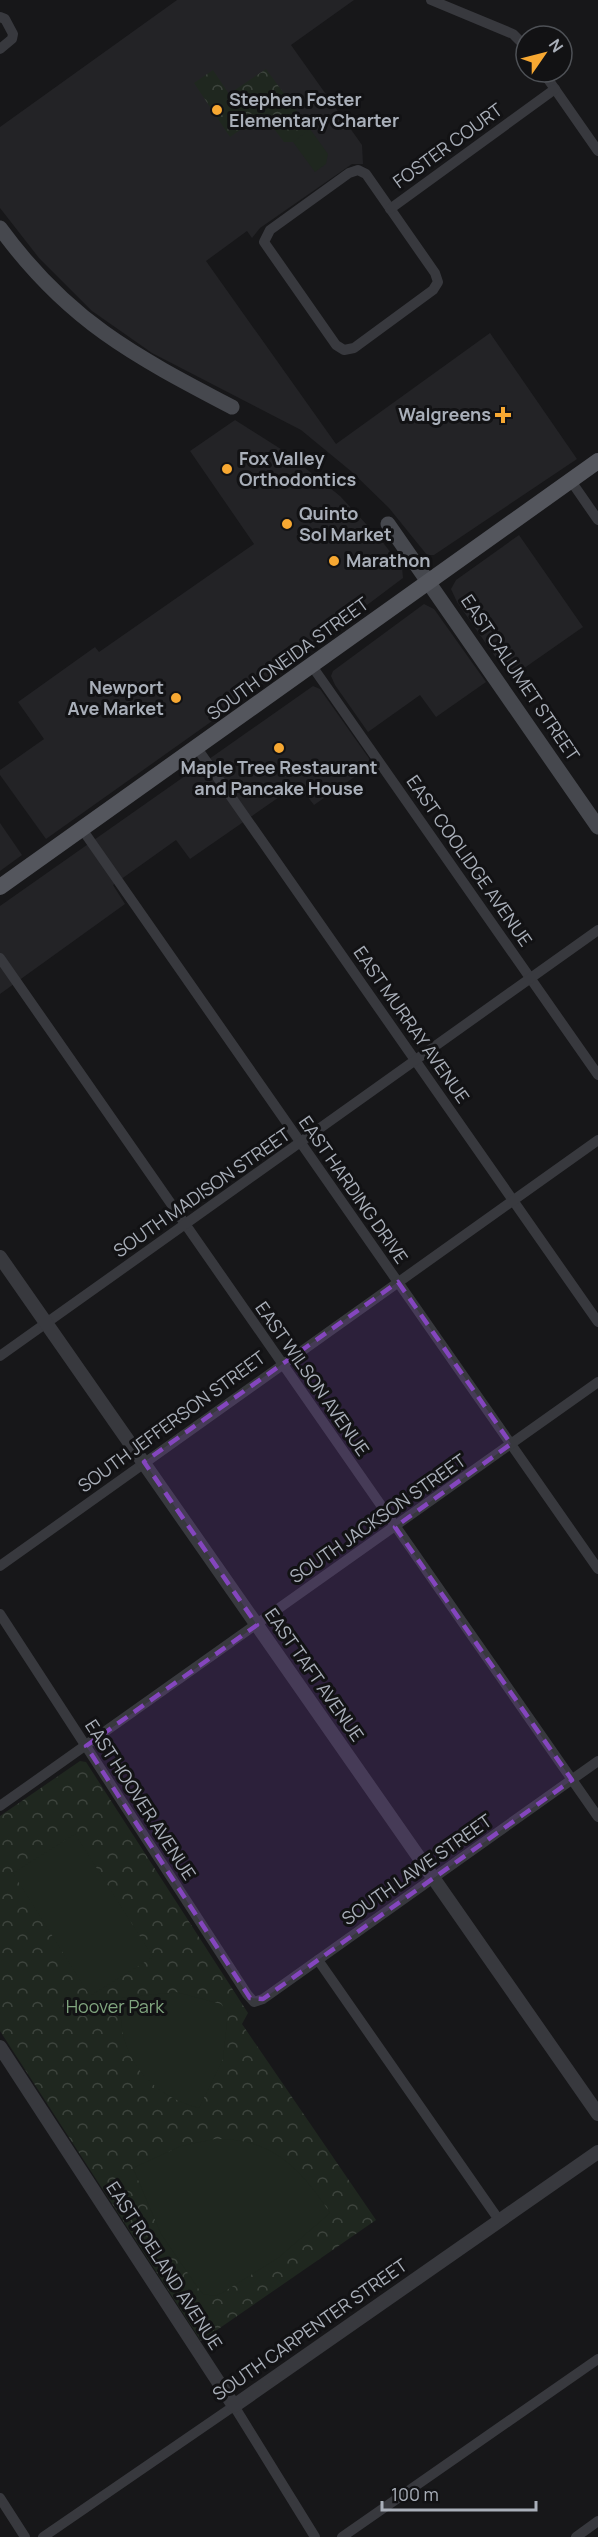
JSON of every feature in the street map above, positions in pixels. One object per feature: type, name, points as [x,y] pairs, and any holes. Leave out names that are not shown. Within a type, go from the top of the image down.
[{"type":"main road","points":[[0,228],[40,279],[90,325],[147,362],[232,407]]},
{"type":"main road","name":"SOUTH ONEIDA STREET","points":[[0,887],[598,461]]},
{"type":"main road","name":"EAST CALUMET STREET","points":[[388,524],[598,827]]},
{"type":"street","points":[[431,0],[514,35]]},
{"type":"street","points":[[0,17],[5,20],[13,34],[12,39],[0,49]]},
{"type":"street","points":[[551,84],[598,151]]},
{"type":"street","name":"FOSTER COURT","points":[[390,209],[555,89]]},
{"type":"street","name":"FOSTER COURT","points":[[353,170],[366,174],[390,209],[435,273],[438,282],[433,290],[354,348],[344,350],[336,345],[266,247],[265,238],[270,230],[353,170]]},
{"type":"street","points":[[571,480],[598,520]]},
{"type":"street","name":"EAST COOLIDGE AVENUE","points":[[312,666],[598,1075]]},
{"type":"street","name":"EAST MURRAY AVENUE","points":[[197,748],[598,1322]]},
{"type":"street","name":"EAST HARDING DRIVE","points":[[82,830],[598,1569]]},
{"type":"street","name":"SOUTH MADISON STREET","points":[[0,1356],[598,930]]},
{"type":"street","name":"EAST WILSON AVENUE","points":[[0,958],[598,1818]]},
{"type":"street","name":"SOUTH JEFFERSON STREET","points":[[0,1566],[598,1140]]},
{"type":"street","name":"EAST TAFT AVENUE","points":[[0,1257],[598,2114]]},
{"type":"street","name":"SOUTH JACKSON STREET","points":[[0,1806],[598,1382]]},
{"type":"street","name":"EAST HOOVER AVENUE","points":[[0,1614],[254,2002]]},
{"type":"street","name":"SOUTH LAWE STREET","points":[[254,2002],[263,1999],[598,1761]]},
{"type":"street","points":[[318,1960],[499,2220]]},
{"type":"street","name":"EAST ROELAND AVENUE","points":[[0,2047],[234,2406],[315,2537]]},
{"type":"street","name":"SOUTH CARPENTER STREET","points":[[43,2537],[598,2152]]},
{"type":"street","points":[[342,2537],[598,2359]]},
{"type":"street","points":[[0,2498],[25,2537]]},
{"type":"street","points":[[576,2537],[598,2522]]},
{"type":"highlighted area","points":[[398,1282],[511,1444],[395,1527],[572,1780],[263,1999],[250,1998],[86,1746],[257,1625],[144,1462]]},
{"type":"shaded area","points":[[177,0],[354,0],[291,45],[362,145],[363,164],[352,164],[260,228],[252,238],[247,231],[206,261],[336,444],[490,333],[577,459],[434,555],[427,555],[389,508],[352,472],[301,430],[152,353],[92,311],[39,258],[0,208],[0,127]]},
{"type":"shaded area","points":[[235,420],[284,451],[340,496],[381,540],[402,567],[403,578],[222,714],[46,839],[0,775],[0,770],[44,739],[18,702],[95,647],[99,652],[254,544],[190,451]]},
{"type":"shaded area","points":[[519,535],[583,627],[510,678],[457,602],[451,589],[456,580]]},
{"type":"shaded area","points":[[424,604],[434,609],[486,682],[436,717],[420,695],[368,732],[335,685],[331,676],[333,671]]},
{"type":"shaded area","points":[[313,686],[320,689],[373,764],[314,805],[298,784],[190,859],[176,840],[113,885],[125,904],[0,994],[0,906]]},
{"type":"shaded area","points":[[0,823],[22,855],[0,871]]},
{"type":"green space","points":[[266,69],[310,129],[293,142],[284,142],[263,114],[230,137],[194,83],[213,70],[229,94]]},
{"type":"green space","points":[[310,129],[328,154],[326,164],[315,172],[293,142]]},
{"type":"green space","name":"Hoover Park","points":[[80,1761],[86,1762],[248,2013],[242,2024],[376,2220],[201,2341],[0,2031],[0,1816]]},
{"type":"green space","points":[[75,1834],[153,1957],[90,1996],[13,1873]]},
{"type":"green space","points":[[176,1992],[221,2004],[228,2013],[223,2059],[199,2108],[164,2093],[150,2082],[129,2053],[123,2036],[122,1998]]},
{"type":"green space","points":[[215,2139],[253,2144],[283,2159],[308,2183],[330,2213],[278,2258],[215,2296],[203,2294],[161,2234],[133,2168],[181,2146]]},
{"type":"place","name":"Stephen Foster Elementary Charter","points":[[217,110]]},
{"type":"place","name":"Walgreens","points":[[503,415]]},
{"type":"place","name":"Fox Valley Orthodontics","points":[[227,469]]},
{"type":"place","name":"Quinto Sol Market","points":[[287,524]]},
{"type":"place","name":"Marathon","points":[[334,561]]},
{"type":"place","name":"Newport Ave Market","points":[[176,698]]},
{"type":"place","name":"Maple Tree Restaurant and Pancake House","points":[[279,748]]}]
